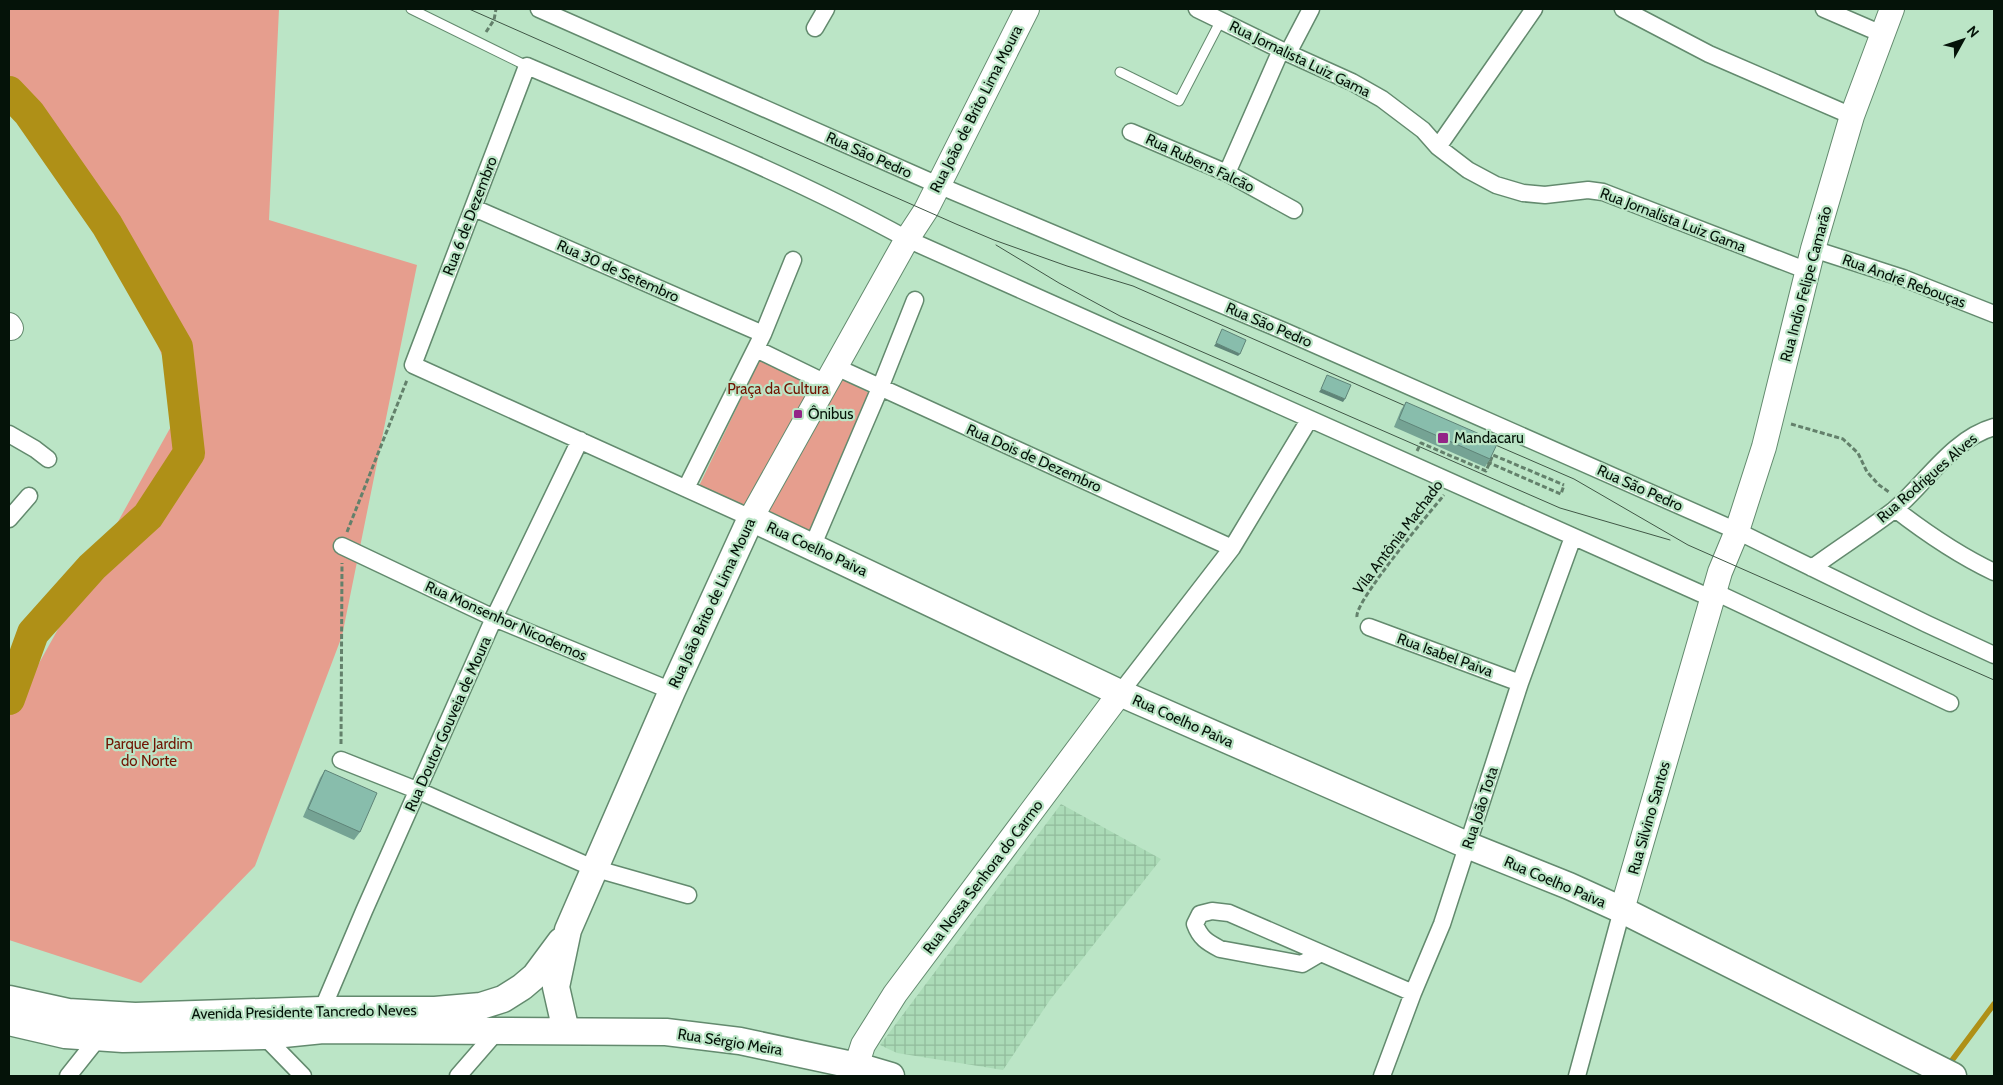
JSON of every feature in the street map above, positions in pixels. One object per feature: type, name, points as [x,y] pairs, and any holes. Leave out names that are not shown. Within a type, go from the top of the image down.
[{"type":"main road","name":"Rua Coelho Paiva","points":[[751,518],[1120,693],[1467,845],[1569,886],[1622,910],[1953,1076]]},
{"type":"main road","name":"Rua João Brito de Lima Moura","points":[[568,930],[593,868],[751,518]]},
{"type":"main road","name":"Avenida Presidente Tancredo Neves","points":[[9,999],[68,1012],[135,1016],[322,1010],[435,1010],[481,1006],[503,999],[535,976],[568,930]]},
{"type":"main road","points":[[566,1030],[556,987],[568,930]]},
{"type":"main road","name":"Avenida Presidente Tancredo Neves","points":[[9,1022],[65,1035],[123,1039],[264,1036],[323,1030],[566,1030]]},
{"type":"main road","name":"Rua Sérgio Meira","points":[[566,1030],[666,1032],[740,1041],[855,1071],[891,1076]]},
{"type":"street","points":[[815,28],[826,9]]},
{"type":"street","name":"Rua João de Brito Lima Moura","points":[[926,210],[1027,9]]},
{"type":"street","name":"Rua Jornalista Luiz Gama","points":[[1197,9],[1284,52],[1352,82],[1382,99],[1424,130],[1438,147],[1468,170],[1496,185],[1523,193],[1545,195],[1588,190],[1603,192],[1810,260]]},
{"type":"street","points":[[1227,173],[1284,52],[1311,9]]},
{"type":"street","points":[[1438,147],[1534,9]]},
{"type":"street","points":[[1623,9],[1709,54],[1852,116]]},
{"type":"street","points":[[1824,9],[1882,34]]},
{"type":"street","name":"Rua Indio Felipe Camarão","points":[[1724,561],[1737,531],[1764,447],[1810,260],[1852,116],[1892,9]]},
{"type":"street","name":"Rua São Pedro","points":[[547,10],[938,185],[1284,331],[1737,531],[1994,655]]},
{"type":"street","points":[[527,66],[741,158],[866,216],[907,239],[1309,420],[1573,537],[1714,595],[1950,703]]},
{"type":"street","name":"Rua 6 de Dezembro","points":[[413,365],[527,66]]},
{"type":"street","name":"Rua Rubens Falcão","points":[[1131,132],[1227,173],[1294,210]]},
{"type":"street","name":"Rua 30 de Setembro","points":[[474,208],[763,334]]},
{"type":"street","name":"Rua João Brito de Lima Moura","points":[[751,518],[907,239],[926,210]]},
{"type":"street","points":[[686,488],[756,349],[794,260]]},
{"type":"street","name":"Rua André Rebouças","points":[[1810,260],[1903,278],[1994,314]]},
{"type":"street","points":[[812,547],[880,388],[915,300]]},
{"type":"street","name":"Rua Dois de Dezembro","points":[[756,349],[831,375],[880,388],[1232,548]]},
{"type":"street","name":"Rua Coelho Paiva","points":[[413,365],[751,518]]},
{"type":"street","points":[[1120,693],[1232,548],[1309,420]]},
{"type":"street","name":"Rua Rodrigues Alves","points":[[1812,568],[1899,505],[1966,441],[1983,430],[1994,428]]},
{"type":"street","points":[[9,434],[48,459]]},
{"type":"street","name":"Rua Doutor Gouveia de Moura","points":[[322,1010],[494,618],[580,440]]},
{"type":"street","points":[[9,519],[29,496]]},
{"type":"street","points":[[1899,505],[1921,530],[1994,572]]},
{"type":"street","name":"Rua João Tota","points":[[1382,1076],[1413,993],[1442,924],[1520,683],[1573,537]]},
{"type":"street","name":"Rua Monsenhor Nicodemos","points":[[342,546],[494,618],[672,691]]},
{"type":"street","name":"Rua Silvino Santos","points":[[1578,1076],[1622,910],[1724,561]]},
{"type":"street","name":"Rua Isabel Paiva","points":[[1369,627],[1520,683]]},
{"type":"street","name":"Rua Nossa Senhora do Carmo","points":[[855,1071],[863,1045],[895,994],[1120,693]]},
{"type":"street","points":[[341,760],[419,791],[593,868],[688,895]]},
{"type":"street","points":[[1319,954],[1302,964],[1220,949],[1199,936],[1195,924],[1200,914],[1212,911],[1229,913],[1319,954],[1413,993]]},
{"type":"street","points":[[458,1076],[498,1030]]},
{"type":"street","points":[[264,1036],[303,1076]]},
{"type":"street","points":[[68,1076],[99,1037]]},
{"type":"lane","points":[[411,9],[527,66]]},
{"type":"lane","points":[[1120,72],[1179,101],[1221,20]]},
{"type":"path","points":[[481,42],[494,20],[496,9]]},
{"type":"path","points":[[1771,419],[1832,434],[1844,439],[1858,453],[1867,472],[1899,505]]},
{"type":"path","points":[[1417,452],[1421,443],[1486,471],[1490,463],[1493,455],[1564,485],[1560,494],[1515,474],[1496,466],[1487,462]]},
{"type":"path","name":"Vila Antônia Machado","points":[[1369,627],[1357,617],[1357,610],[1385,569],[1453,483]]},
{"type":"shaded area","points":[[1061,804],[1161,859],[1050,1000],[1003,1070],[897,1053],[880,1045]]},
{"type":"green space","name":"Parque Jardim do Norte","points":[[9,9],[279,9],[269,220],[417,265],[342,636],[255,866],[141,983],[9,940],[9,717],[183,405],[107,225],[9,97]]},
{"type":"green space","name":"Praça da Cultura","points":[[765,349],[819,375],[748,507],[699,486]]},
{"type":"green space","name":"Praça da Cultura","points":[[837,376],[873,395],[809,539],[765,514]]},
{"type":"building","points":[[1222,329],[1246,340],[1240,354],[1216,343]]},
{"type":"building","points":[[1327,375],[1351,385],[1345,399],[1321,389]]},
{"type":"building","points":[[1406,402],[1498,442],[1490,459],[1399,419]]},
{"type":"building","points":[[325,770],[377,793],[360,832],[308,809]]},
{"type":"waterway","points":[[9,92],[29,113],[107,225],[177,347],[189,453],[148,516],[92,567],[33,633],[9,699]]},
{"type":"waterway","points":[[1950,1063],[1994,1004]]},
{"type":"tram line","points":[[469,9],[956,224],[994,240],[1067,266],[1133,286],[1417,411]]},
{"type":"tram line","points":[[996,245],[1059,283],[1120,316],[1560,508],[1670,540]]},
{"type":"tram line","points":[[1484,440],[1574,479],[1688,545],[1994,680]]},
{"type":"place","name":"Ônibus","points":[[798,414]]},
{"type":"place","name":"Mandacaru","points":[[1443,438]]}]
